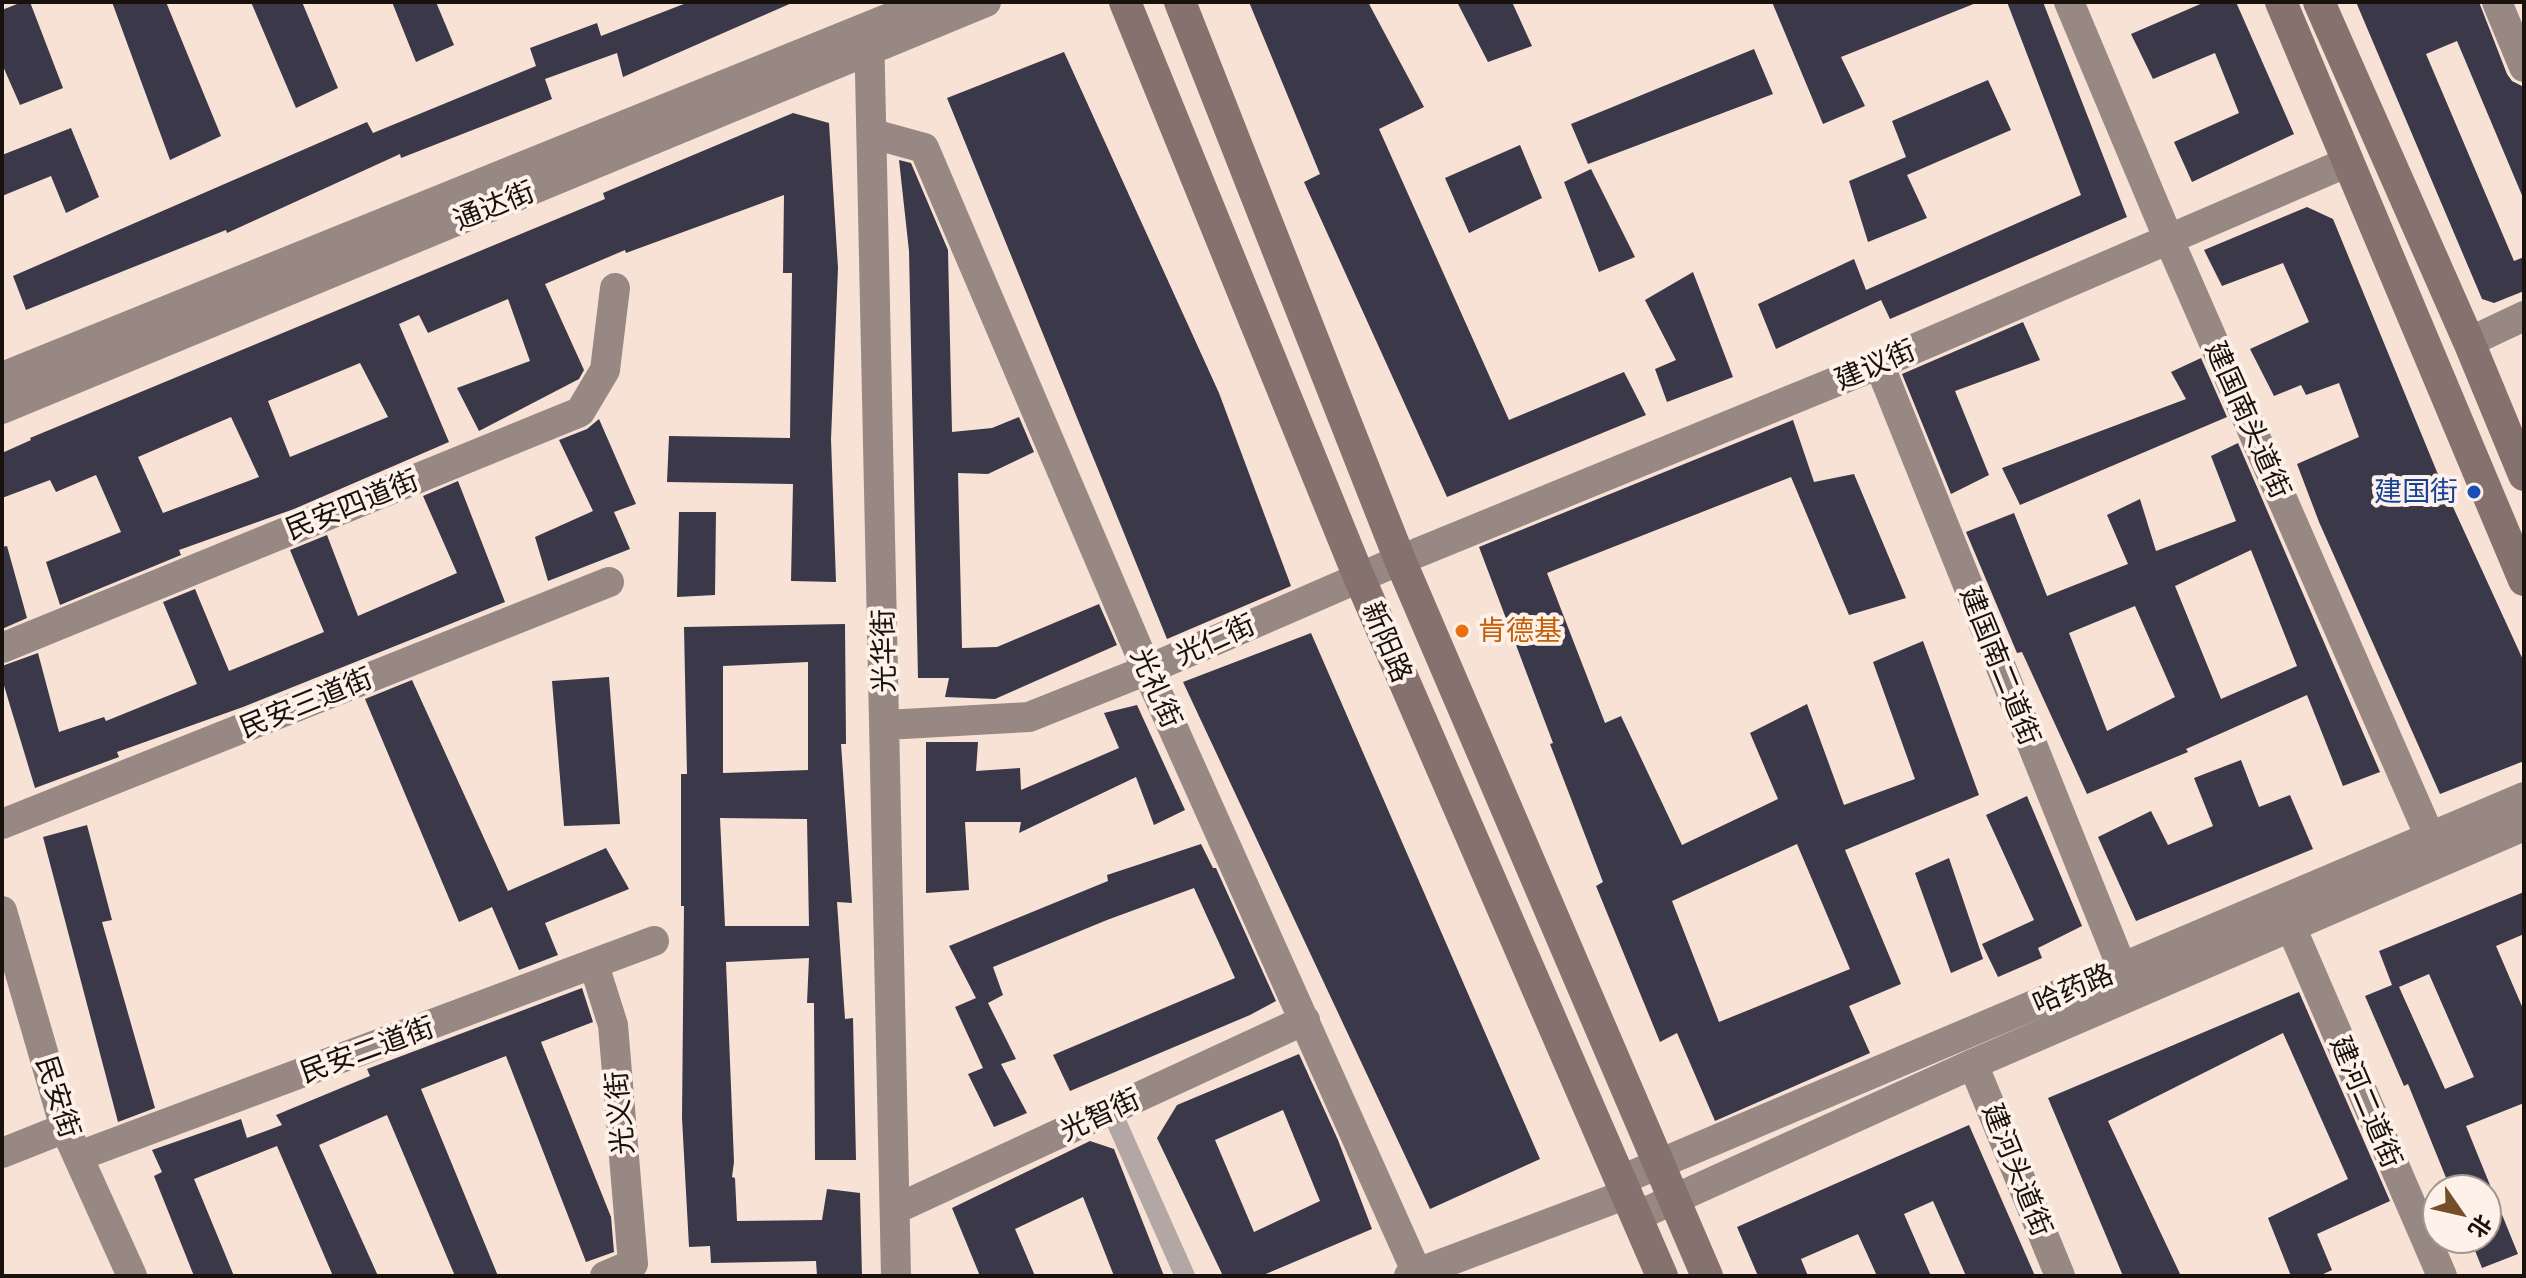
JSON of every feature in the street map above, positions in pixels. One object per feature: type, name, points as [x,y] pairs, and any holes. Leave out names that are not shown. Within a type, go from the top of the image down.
[{"type":"main road","name":"新阳路","points":[[1125,2],[1359,577],[1662,1276]]},
{"type":"main road","name":"新阳路","points":[[1180,2],[1400,560],[1707,1276]]},
{"type":"main road","points":[[2281,2],[2524,580]]},
{"type":"main road","points":[[2319,2],[2469,342],[2524,475]]},
{"type":"street","name":"通达街","points":[[2,409],[870,38],[929,2]]},
{"type":"street","name":"通达街","points":[[2,377],[870,38],[986,2]]},
{"type":"street","name":"建国南头道街","points":[[2069,2],[2169,240],[2430,837]]},
{"type":"street","points":[[2497,2],[2524,67]]},
{"type":"street","name":"光华街","points":[[870,38],[896,1276]]},
{"type":"street","name":"光礼街","points":[[873,134],[924,148],[1147,670],[1305,1020],[1413,1274]]},
{"type":"street","name":"建议街","points":[[1400,560],[1879,364],[2348,162]]},
{"type":"street","name":"民安四道街","points":[[2,648],[580,412],[605,370],[615,288]]},
{"type":"street","points":[[2469,342],[2524,316]]},
{"type":"street","name":"建国南二道街","points":[[1879,364],[2122,968]]},
{"type":"street","name":"光仁街","points":[[886,725],[1029,717],[1147,670],[1400,560]]},
{"type":"street","name":"民安三道街","points":[[2,824],[609,582]]},
{"type":"street","name":"哈药路","points":[[1628,1196],[1659,1164],[2524,797]]},
{"type":"street","name":"哈药路","points":[[1413,1274],[1628,1196],[1672,1199],[1973,1064],[2524,826]]},
{"type":"street","name":"民安街","points":[[2,911],[65,1128],[132,1276]]},
{"type":"street","name":"建河二道街","points":[[2291,927],[2442,1276]]},
{"type":"street","name":"民安二道街","points":[[79,1156],[654,941]]},
{"type":"street","name":"光义街","points":[[594,965],[613,1025],[633,1264],[605,1276]]},
{"type":"street","name":"光智街","points":[[896,1209],[1305,1020]]},
{"type":"street","name":"建河头道街","points":[[1973,1064],[2060,1276]]},
{"type":"street","points":[[1111,1110],[1185,1276]]},
{"type":"street","points":[[2,1153],[65,1128]]},
{"type":"building","points":[[30,2],[63,88],[20,105],[2,64],[2,10]]},
{"type":"building","points":[[112,2],[166,2],[221,136],[170,160]]},
{"type":"building","points":[[251,2],[302,2],[338,88],[296,108]]},
{"type":"building","points":[[392,2],[436,2],[454,45],[416,62]]},
{"type":"building","points":[[689,2],[794,2],[623,77],[617,53],[545,79],[552,99],[401,158],[400,154],[227,233],[226,230],[26,310],[13,276],[367,122],[373,133],[536,66],[530,48],[597,23],[601,36]]},
{"type":"building","points":[[1249,2],[1368,2],[1424,107],[1379,129],[1509,420],[1624,372],[1646,415],[1447,497],[1304,182],[1320,174]]},
{"type":"building","points":[[1457,2],[1512,2],[1532,46],[1488,62]]},
{"type":"building","points":[[1772,2],[1976,3],[1841,57],[1865,106],[1823,124]]},
{"type":"building","points":[[2007,2],[2043,2],[2127,217],[1890,319],[1881,300],[1776,349],[1758,304],[1854,259],[1866,290],[2081,195]]},
{"type":"building","points":[[2205,2],[2236,2],[2294,134],[2192,182],[2174,142],[2239,113],[2215,53],[2153,79],[2131,34]]},
{"type":"building","points":[[2356,2],[2479,2],[2507,74],[2512,81],[2524,87],[2524,200],[2457,41],[2426,54],[2514,261],[2524,257],[2524,291],[2494,303],[2482,299]]},
{"type":"building","points":[[1754,49],[1773,94],[1588,164],[1571,124]]},
{"type":"building","points":[[1064,52],[1219,393],[1291,586],[1167,639],[947,98]]},
{"type":"building","points":[[1988,80],[2011,130],[1907,175],[1927,218],[1868,242],[1849,181],[1906,157],[1892,121]]},
{"type":"building","points":[[793,113],[829,123],[838,268],[831,439],[836,582],[791,581],[793,484],[667,482],[669,436],[790,438],[792,273],[783,273],[784,195],[626,253],[625,250],[545,284],[584,370],[579,379],[479,431],[457,388],[530,361],[508,299],[428,333],[419,315],[399,324],[449,442],[294,509],[179,550],[181,555],[60,605],[46,562],[121,532],[96,475],[56,492],[50,480],[2,498],[2,453],[30,438],[605,199],[603,193]],"holes":[[[360,363],[388,417],[290,457],[268,401]],[[231,417],[259,477],[163,513],[138,457]]]},
{"type":"building","points":[[71,128],[99,197],[66,213],[51,176],[2,196],[2,155]]},
{"type":"building","points":[[1520,145],[1542,198],[1469,233],[1445,178]]},
{"type":"building","points":[[899,160],[911,163],[948,250],[952,432],[992,428],[1019,417],[1034,452],[988,474],[958,473],[962,648],[997,647],[1099,604],[1117,645],[995,699],[945,697],[949,678],[918,678],[909,251]]},
{"type":"building","points":[[1591,169],[1635,257],[1599,272],[1564,182]]},
{"type":"building","points":[[2307,207],[2333,219],[2437,472],[2524,662],[2524,761],[2440,794],[2319,522],[2297,464],[2359,437],[2339,383],[2306,395],[2301,385],[2274,396],[2250,349],[2309,322],[2283,263],[2222,286],[2204,250]]},
{"type":"building","points":[[1693,272],[1733,377],[1667,402],[1655,369],[1676,360],[1645,300]]},
{"type":"building","points":[[2023,322],[2040,360],[1955,391],[1989,475],[1951,494],[1902,374]]},
{"type":"building","points":[[2201,358],[2227,417],[2020,505],[2002,468],[2186,399],[2171,372]]},
{"type":"building","points":[[599,419],[636,504],[614,512],[630,549],[548,581],[535,537],[593,511],[559,440],[587,429]]},
{"type":"building","points":[[1793,420],[1814,482],[1854,474],[1906,598],[1849,615],[1791,477],[1547,573],[1605,723],[1621,716],[1682,845],[1778,799],[1750,733],[1807,704],[1844,805],[1915,779],[1873,662],[1923,641],[1979,795],[1845,850],[1901,984],[1849,1006],[1870,1053],[1715,1121],[1677,1033],[1660,1042],[1596,886],[1603,882],[1479,547]],"holes":[[[1797,844],[1850,969],[1719,1022],[1672,901]]]},
{"type":"building","points":[[2238,443],[2380,772],[2343,786],[2307,695],[2186,749],[2188,752],[2087,794],[2022,652],[2017,653],[1966,532],[2014,513],[2047,596],[2128,564],[2107,515],[2140,499],[2156,551],[2236,521],[2211,456]],"holes":[[[2251,550],[2297,666],[2221,699],[2175,586]],[[2135,606],[2175,697],[2107,731],[2069,633]]]},
{"type":"building","points":[[458,481],[505,602],[243,707],[117,752],[119,757],[35,788],[2,679],[2,666],[38,653],[59,732],[104,717],[106,721],[197,684],[163,602],[195,589],[229,671],[324,632],[290,550],[327,535],[358,616],[457,573],[423,496]]},
{"type":"building","points":[[679,512],[716,512],[715,595],[677,597]]},
{"type":"building","points":[[7,546],[27,618],[2,629],[2,547]]},
{"type":"building","points":[[845,624],[846,744],[841,744],[852,903],[837,902],[845,1019],[853,1018],[856,1160],[815,1160],[814,1003],[807,1003],[809,958],[726,962],[734,1162],[732,1177],[735,1178],[737,1221],[822,1220],[827,1189],[860,1193],[862,1276],[817,1276],[816,1261],[711,1263],[710,1246],[689,1247],[682,1118],[684,906],[681,906],[681,774],[687,774],[684,627]],"holes":[[[808,662],[808,770],[723,773],[723,666]],[[720,818],[807,819],[809,926],[725,926]]]},
{"type":"building","points":[[1311,633],[1540,1159],[1430,1209],[1183,682]]},
{"type":"building","points":[[609,677],[620,824],[564,826],[552,681]]},
{"type":"building","points":[[412,680],[508,891],[606,848],[629,889],[545,923],[558,955],[519,970],[492,907],[459,922],[365,699]]},
{"type":"building","points":[[1137,705],[1185,810],[1154,825],[1136,777],[1019,833],[1021,822],[965,822],[969,890],[926,893],[926,742],[978,742],[976,771],[1020,768],[1021,790],[1119,748],[1104,713]]},
{"type":"building","points":[[2241,760],[2259,807],[2290,795],[2313,849],[2136,921],[2098,837],[2151,811],[2168,845],[2213,826],[2194,778]]},
{"type":"building","points":[[2027,796],[2082,926],[2038,948],[2042,958],[1998,977],[1982,944],[2034,920],[1986,815]]},
{"type":"building","points":[[87,825],[112,920],[102,922],[155,1108],[118,1122],[43,837]]},
{"type":"building","points":[[1201,844],[1213,868],[1216,868],[1276,1001],[1250,1015],[1070,1091],[1053,1055],[1235,978],[1194,888],[993,967],[1003,995],[988,1003],[1016,1059],[1001,1064],[1027,1113],[994,1127],[968,1074],[983,1068],[955,1007],[976,998],[949,946],[1108,881],[1107,875]]},
{"type":"building","points":[[1949,858],[1983,959],[1951,973],[1915,873]]},
{"type":"building","points":[[2524,892],[2524,934],[2496,946],[2524,1011],[2524,1103],[2466,1126],[2486,1174],[2445,1174],[2408,1084],[2404,1086],[2365,996],[2392,985],[2379,951]],"holes":[[[2429,974],[2474,1077],[2445,1089],[2399,987]]]},
{"type":"building","points":[[582,988],[593,1022],[541,1042],[611,1217],[614,1252],[586,1262],[506,1056],[421,1089],[498,1276],[455,1276],[387,1115],[319,1145],[378,1276],[333,1276],[277,1146],[194,1179],[234,1276],[194,1276],[154,1176],[162,1172],[152,1150],[241,1119],[247,1138],[282,1125],[276,1115],[370,1076],[367,1069]]},
{"type":"building","points":[[2299,992],[2390,1201],[2317,1234],[2332,1270],[2319,1276],[2291,1276],[2268,1218],[2348,1179],[2283,1033],[2108,1121],[2181,1276],[2123,1276],[2048,1098]]},
{"type":"building","points":[[1299,1054],[1338,1140],[1372,1229],[1261,1276],[1223,1276],[1157,1138],[1177,1105]],"holes":[[[1283,1110],[1320,1201],[1254,1232],[1215,1140]]]},
{"type":"building","points":[[1969,1125],[2035,1276],[1966,1276],[1933,1201],[1904,1214],[1931,1276],[1877,1276],[1858,1234],[1801,1259],[1808,1276],[1758,1276],[1737,1227]]},
{"type":"building","points":[[1090,1141],[1114,1149],[1164,1276],[1114,1276],[1083,1197],[1015,1229],[1035,1276],[980,1276],[952,1208]]},
{"type":"building","points":[[2502,1215],[2518,1254],[2482,1268],[2476,1254],[2502,1254]]},
{"type":"place","name":"建国街","points":[[2474,492]]},
{"type":"place","name":"肯德基","points":[[1462,631]]}]
